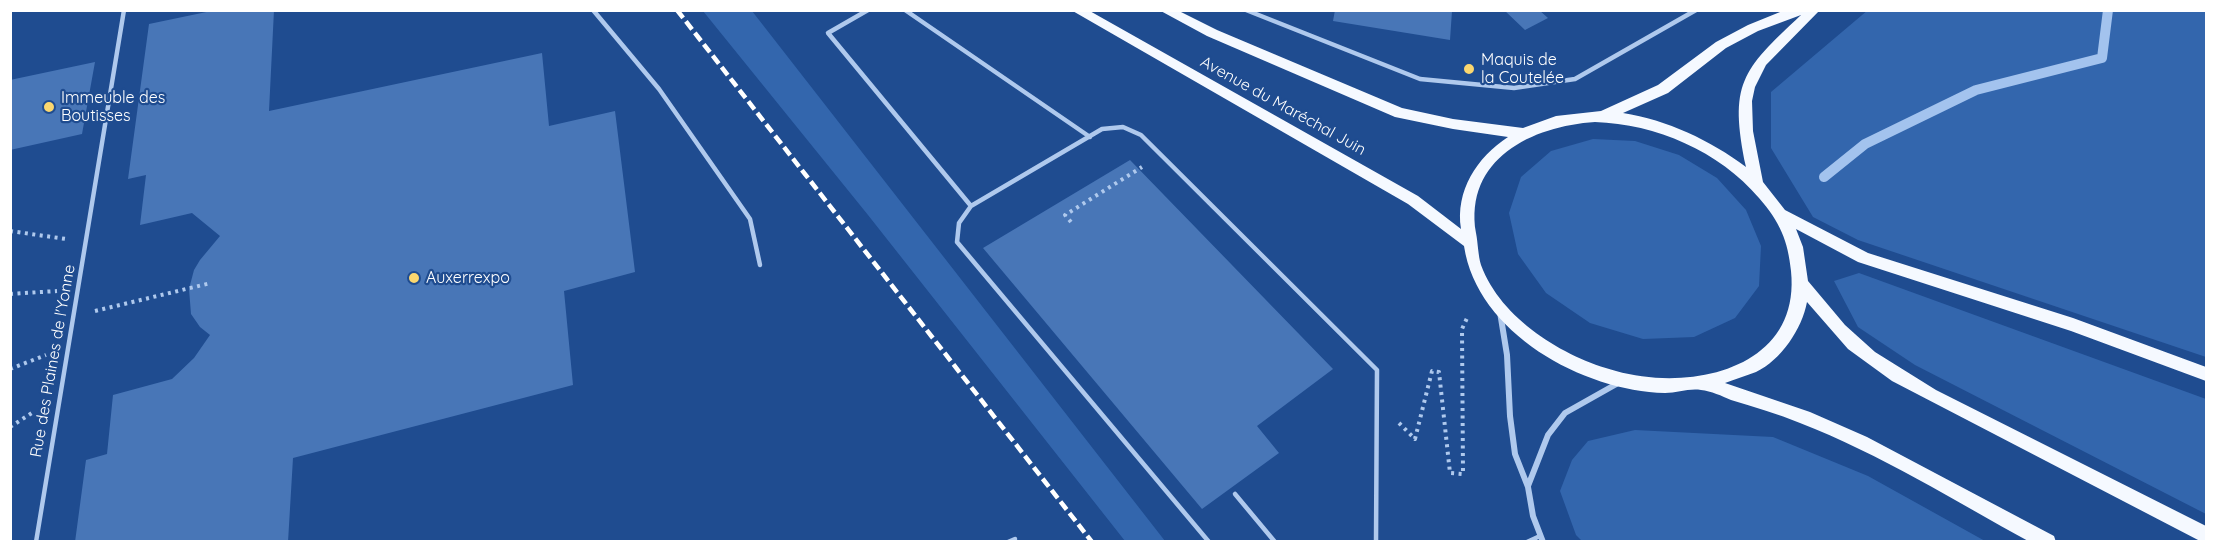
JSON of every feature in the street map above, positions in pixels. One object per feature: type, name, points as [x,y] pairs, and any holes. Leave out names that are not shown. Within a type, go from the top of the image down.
[{"type":"main road","name":"Avenue du Maréchal Juin","points":[[1077,10],[1413,200],[1466,241]]},
{"type":"main road","name":"Avenue du Maréchal Juin","points":[[1165,10],[1212,33],[1400,113],[1454,124],[1521,133]]},
{"type":"main road","points":[[1602,117],[1663,89],[1721,45],[1753,28],[1800,10]]},
{"type":"main road","points":[[1756,184],[1744,102],[1751,77],[1766,57],[1814,10]]},
{"type":"main road","points":[[1573,117],[1602,117],[1643,122],[1684,136],[1723,156],[1756,184],[1780,214],[1796,248],[1801,283],[1797,311],[1785,336],[1765,358],[1738,374],[1706,384],[1678,387],[1621,381],[1575,365],[1533,340],[1500,309],[1478,275],[1466,241],[1467,197],[1487,160],[1521,133],[1545,123],[1573,117]]},
{"type":"main road","points":[[1780,214],[1863,258],[2073,325],[2206,374]]},
{"type":"main road","points":[[1801,283],[1841,333],[1872,360],[1933,396],[2206,535]]},
{"type":"main road","points":[[1706,384],[1804,417],[1861,442],[2048,542]]},
{"type":"street","points":[[1500,309],[1507,355],[1510,416],[1515,454],[1528,487],[1533,516],[1542,539]]},
{"type":"street","points":[[1528,487],[1548,435],[1564,413],[1621,381]]},
{"type":"lane","name":"Rue des Plaines de l'Yonne","points":[[36,542],[124,10]]},
{"type":"lane","points":[[593,10],[659,89],[750,219],[760,265]]},
{"type":"lane","points":[[868,10],[828,33],[971,206]]},
{"type":"lane","points":[[905,10],[1090,136]]},
{"type":"lane","points":[[1246,10],[1420,79],[1514,88],[1575,79],[1696,10]]},
{"type":"lane","points":[[1209,542],[957,242],[959,223],[971,206],[1102,129],[1123,127],[1141,135],[1377,370],[1376,542]]},
{"type":"lane","points":[[1235,494],[1275,542]]},
{"type":"lane","points":[[1008,542],[1015,539]]},
{"type":"lane","points":[[1527,542],[1542,539]]},
{"type":"path","points":[[1071,222],[1065,215],[1145,165]]},
{"type":"path","points":[[10,231],[86,242]]},
{"type":"path","points":[[74,316],[211,283]]},
{"type":"path","points":[[10,294],[79,289]]},
{"type":"path","points":[[1398,422],[1415,439],[1432,371],[1439,372],[1450,473],[1462,474],[1462,329],[1468,316]]},
{"type":"path","points":[[10,369],[69,346]]},
{"type":"shaded area","points":[[1868,10],[2206,11],[2206,357],[1858,240],[1813,217],[1771,148],[1771,92]]},
{"type":"shaded area","points":[[703,11],[752,11],[1165,541],[1125,541],[868,215]]},
{"type":"shaded area","points":[[1593,139],[1635,141],[1679,155],[1717,178],[1746,210],[1761,246],[1759,286],[1735,318],[1694,337],[1643,339],[1590,323],[1546,293],[1518,254],[1509,213],[1521,177],[1551,151]]},
{"type":"shaded area","points":[[1859,273],[2206,399],[2206,514],[1915,365],[1858,327],[1834,281]]},
{"type":"shaded area","points":[[1635,430],[1773,437],[1868,476],[1985,541],[1582,541],[1576,535],[1560,491],[1572,460],[1588,441]]},
{"type":"building","name":"Auxerrexpo","points":[[216,10],[274,10],[269,111],[542,53],[549,126],[615,111],[635,272],[564,291],[573,385],[293,458],[288,542],[75,542],[86,460],[107,454],[113,395],[172,379],[194,358],[210,335],[200,327],[191,314],[189,289],[194,270],[220,236],[192,213],[140,225],[146,175],[128,179],[149,24]]},
{"type":"building","points":[[1335,10],[1452,11],[1450,40],[1333,21]]},
{"type":"building","points":[[1504,10],[1539,10],[1548,18],[1525,30]]},
{"type":"building","name":"Immeuble des Boutisses","points":[[95,62],[82,134],[10,150],[10,80]]},
{"type":"building","points":[[1130,160],[1333,369],[1257,426],[1279,453],[1202,509],[983,248]]},
{"type":"waterway","points":[[1824,177],[1865,144],[1976,90],[2102,58],[2108,10]]},
{"type":"railway","points":[[677,10],[1092,542]]},
{"type":"place","name":"Maquis de la Coutelée","points":[[1469,69]]},
{"type":"place","name":"Immeuble des Boutisses","points":[[49,107]]},
{"type":"place","name":"Auxerrexpo","points":[[414,278]]}]
